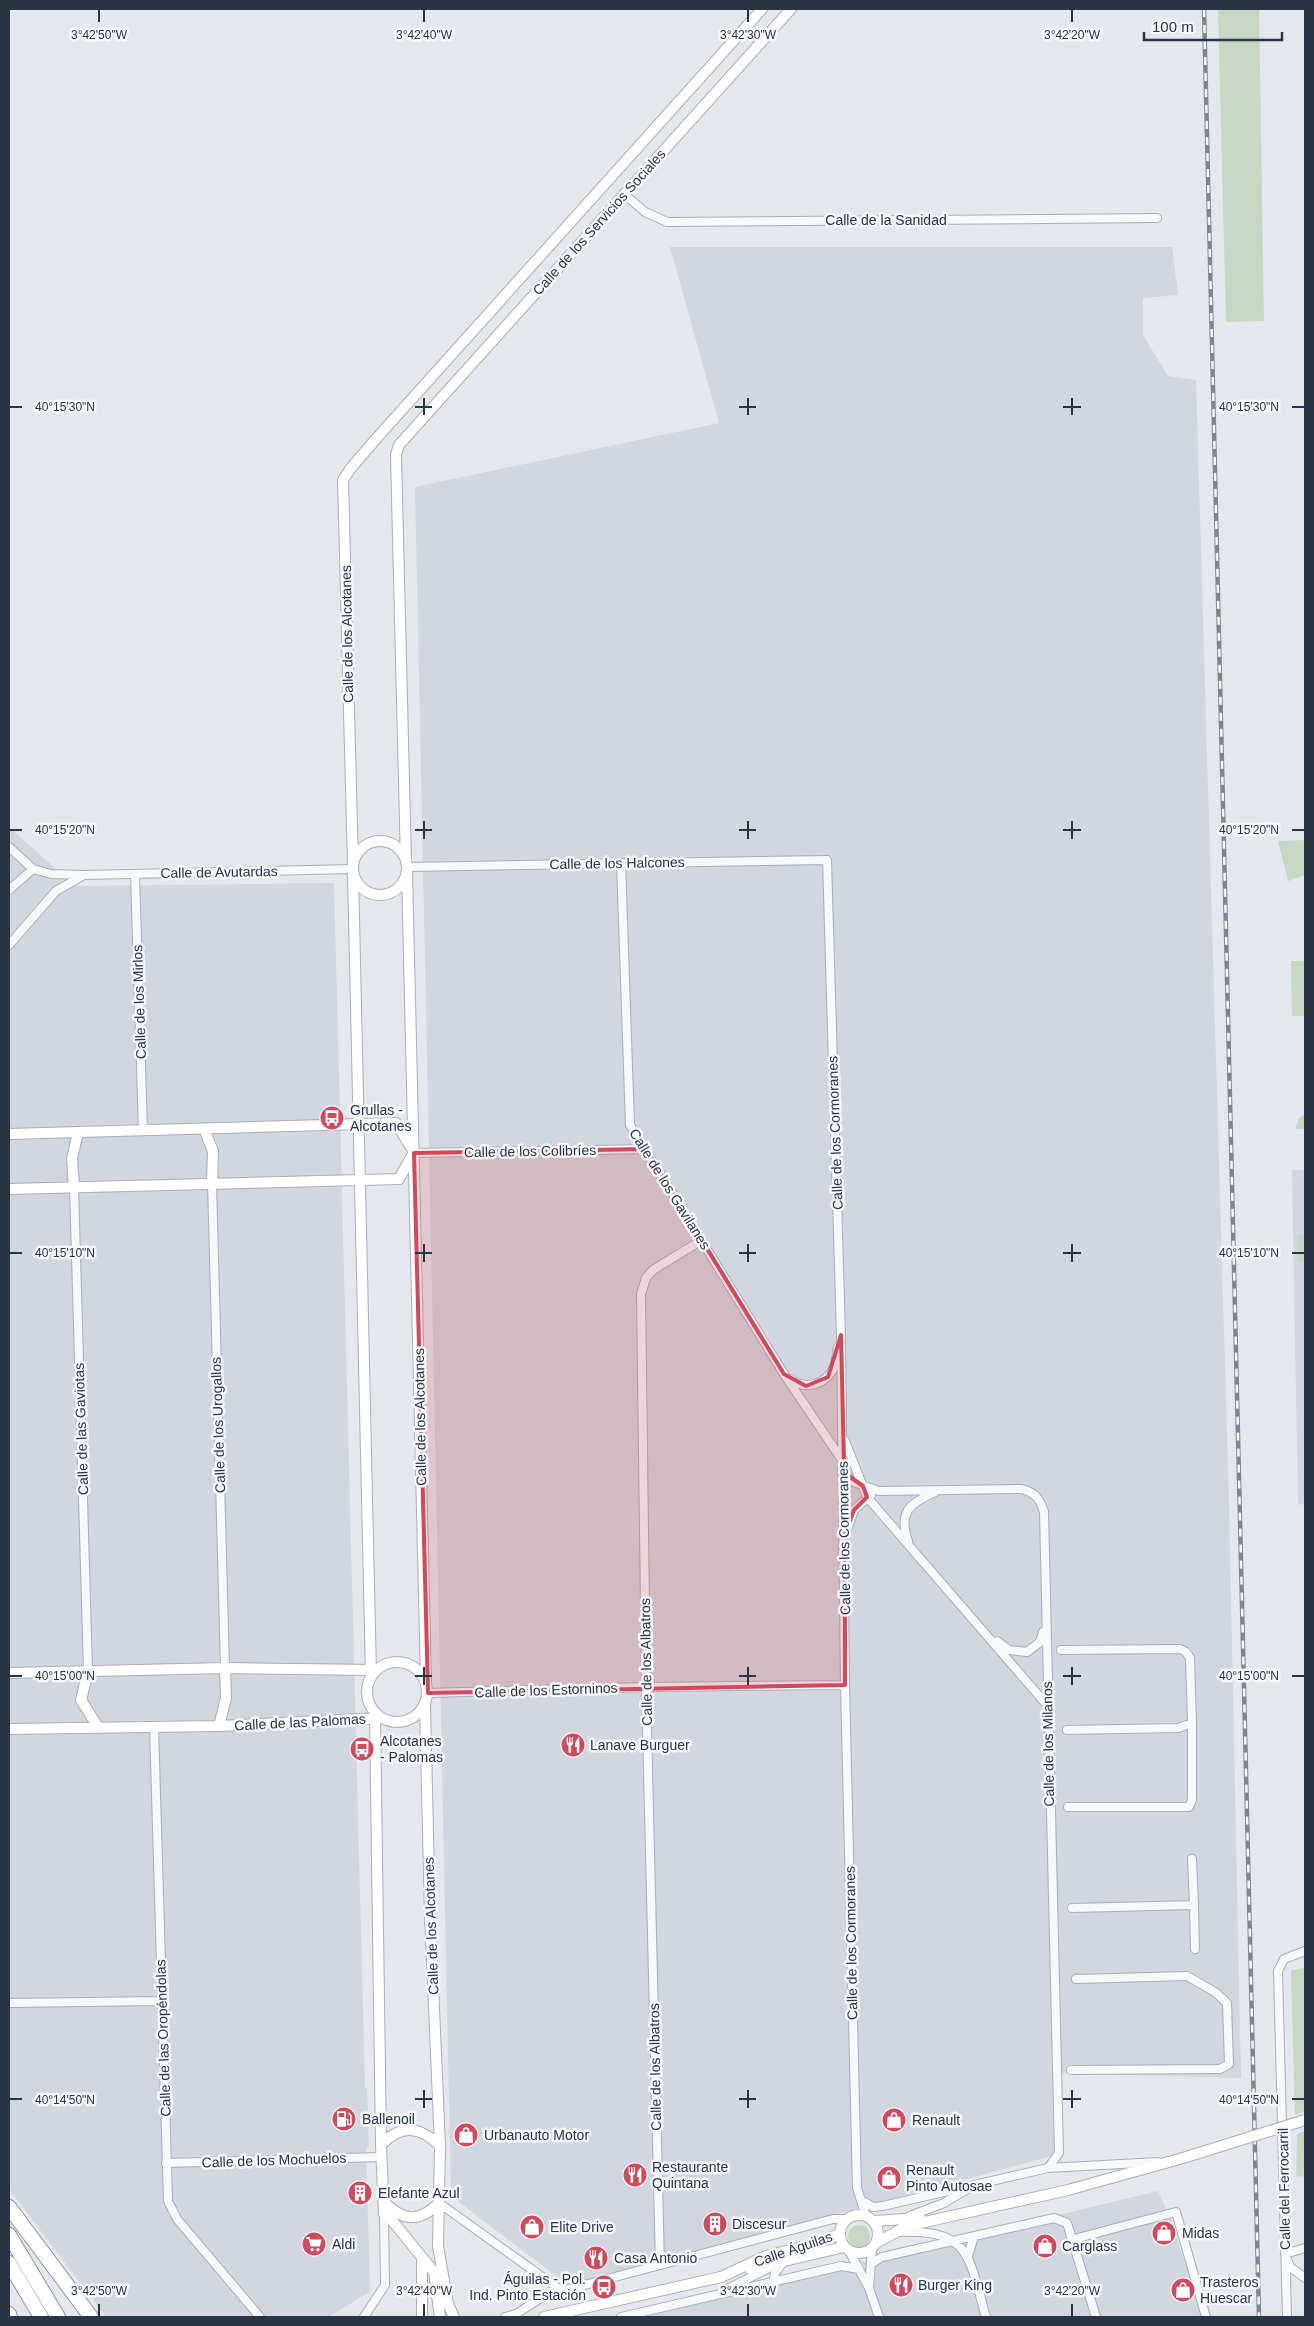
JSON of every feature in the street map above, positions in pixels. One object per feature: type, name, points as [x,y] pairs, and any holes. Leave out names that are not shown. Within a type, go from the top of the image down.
[{"type":"highway","points":[[9,2207],[91,2317]]},
{"type":"highway","points":[[9,2235],[58,2317]]},
{"type":"highway","points":[[9,2263],[41,2317]]},
{"type":"street","name":"Calle de los Servicios Sociales","points":[[392,421],[762,9]]},
{"type":"street","name":"Calle de los Servicios Sociales","points":[[408,435],[790,9]]},
{"type":"street","name":"Calle de la Sanidad","points":[[624,194],[645,212],[667,222],[1157,218]]},
{"type":"street","name":"Calle de los Alcotanes","points":[[373,1672],[359,1180],[344,480],[351,468],[392,421]]},
{"type":"street","name":"Calle de los Alcotanes","points":[[408,435],[399,445],[396,455],[426,1681]]},
{"type":"street","points":[[384,841],[398,848],[407,867],[399,887],[384,895],[368,892],[361,887],[353,868],[360,850],[375,842],[384,841]]},
{"type":"street","points":[[9,847],[33,868],[9,890]]},
{"type":"street","name":"Calle de los Halcones","points":[[407,867],[827,860]]},
{"type":"street","name":"Calle de los Cormoranes","points":[[827,860],[844,1463],[845,1685],[858,2188],[861,2200],[870,2218]]},
{"type":"street","name":"Calle de los Gavilanes","points":[[621,863],[630,1125],[784,1374],[844,1463],[846,1474],[851,1481],[879,1492]]},
{"type":"street","name":"Calle de Avutardas","points":[[33,868],[51,874],[84,875],[353,868]]},
{"type":"street","name":"Calle de los Mirlos","points":[[135,874],[143,1130]]},
{"type":"street","name":"Calle de Avutardas","points":[[9,945],[56,891],[84,875]]},
{"type":"street","name":"Calle de los Alcotanes","points":[[358,1124],[396,1123],[414,1153]]},
{"type":"street","points":[[9,1134],[358,1124]]},
{"type":"street","points":[[204,1129],[212,1151],[212,1183]]},
{"type":"street","points":[[74,1187],[72,1159],[78,1132]]},
{"type":"street","name":"Calle de los Colibríes","points":[[414,1153],[646,1149]]},
{"type":"street","points":[[9,1189],[399,1179],[414,1153]]},
{"type":"street","name":"Calle de los Urogallos","points":[[212,1183],[225,1668]]},
{"type":"street","name":"Calle de las Gaviotas","points":[[74,1187],[88,1671]]},
{"type":"street","name":"Calle de los Albatros","points":[[660,2266],[646,1687],[640,1294],[646,1278],[653,1270],[702,1240]]},
{"type":"street","name":"Calle de los Gavilanes","points":[[784,1374],[798,1385],[806,1386],[816,1384],[828,1377],[834,1367],[841,1335]]},
{"type":"street","name":"Calle de los Gavilanes","points":[[843,1437],[867,1497],[1047,1705]]},
{"type":"street","name":"Calle de los Milanos","points":[[879,1492],[1021,1489],[1032,1492],[1040,1500],[1044,1512],[1047,1705],[1059,2153],[1048,2168]]},
{"type":"street","points":[[909,1545],[904,1530],[909,1506],[915,1501],[939,1490]]},
{"type":"street","points":[[845,1534],[854,1510],[867,1497],[879,1492]]},
{"type":"street","name":"Calle de los Gavilanes","points":[[986,1634],[1009,1650],[1027,1652],[1040,1642],[1046,1623]]},
{"type":"street","points":[[1061,1650],[1180,1649],[1186,1652],[1190,1658],[1192,1800],[1189,1807],[1068,1807]]},
{"type":"street","points":[[9,1673],[225,1668],[373,1672],[386,1664],[398,1662],[414,1668],[426,1681],[428,1693],[425,1704],[418,1714],[408,1720],[397,1723],[377,1717]]},
{"type":"street","name":"Calle de las Palomas","points":[[219,1726],[226,1698],[225,1668]]},
{"type":"street","points":[[88,1671],[81,1700],[98,1727]]},
{"type":"street","points":[[364,2317],[384,2285],[377,1717],[368,1704],[366,1692],[373,1672]]},
{"type":"street","name":"Calle de los Estorninos","points":[[428,1693],[646,1687],[845,1685]]},
{"type":"street","name":"Calle de los Alcotanes","points":[[425,1704],[430,1916],[440,2146],[438,2246],[448,2304],[454,2317]]},
{"type":"street","name":"Calle de las Palomas","points":[[9,1728],[219,1726],[377,1717]]},
{"type":"street","points":[[1067,1730],[1178,1728],[1192,1723]]},
{"type":"street","name":"Calle de las Oropéndolas","points":[[154,1726],[168,2202],[177,2219],[260,2317]]},
{"type":"street","points":[[1192,1859],[1195,1949]]},
{"type":"street","points":[[1072,1908],[1194,1905]]},
{"type":"street","name":"Calle del Ferrocarril","points":[[1287,2317],[1278,1972],[1284,1959],[1305,1951]]},
{"type":"street","points":[[1071,2070],[1220,2069],[1229,2064],[1227,2002],[1196,1980],[1187,1976],[1076,1979]]},
{"type":"street","points":[[9,2003],[162,2001]]},
{"type":"street","points":[[721,2277],[786,2259],[847,2249],[857,2254],[906,2226],[1068,2190],[1177,2160],[1305,2120]]},
{"type":"street","points":[[381,2144],[391,2134],[408,2129],[429,2135],[440,2146]]},
{"type":"street","name":"Calle de los Mochuelos","points":[[166,2163],[382,2158]]},
{"type":"street","points":[[861,2200],[872,2206],[883,2206],[1048,2168],[1177,2160]]},
{"type":"street","points":[[903,2219],[944,2203],[975,2184]]},
{"type":"street","points":[[384,2202],[394,2213],[413,2218],[430,2212],[439,2204],[562,2291]]},
{"type":"street","points":[[1074,2239],[1176,2212],[1206,2317]]},
{"type":"street","points":[[384,2214],[390,2218],[434,2272],[440,2317]]},
{"type":"street","points":[[879,2317],[869,2288],[839,2234],[846,2220],[852,2216],[903,2219],[941,2217]]},
{"type":"street","points":[[869,2288],[871,2264],[878,2229],[870,2218]]},
{"type":"street","points":[[871,2264],[882,2257],[952,2239],[1054,2218],[1067,2223],[1074,2239],[1096,2317]]},
{"type":"street","points":[[504,2317],[516,2314],[541,2298],[562,2291],[833,2219],[846,2220]]},
{"type":"street","points":[[893,2232],[938,2233],[952,2239],[968,2256],[986,2317]]},
{"type":"street","name":"Calle Águilas","points":[[544,2317],[721,2277],[766,2256],[817,2243],[839,2234]]},
{"type":"street","points":[[968,2256],[974,2236]]},
{"type":"street","points":[[1305,2248],[1286,2254],[1290,2267],[1305,2278]]},
{"type":"street","points":[[422,2258],[422,2317]]},
{"type":"street","points":[[773,2282],[775,2273],[786,2259]]},
{"type":"street","points":[[715,2296],[786,2259]]},
{"type":"street","name":"Calle Águilas","points":[[621,2317],[659,2313],[715,2296],[841,2266],[858,2269]]},
{"type":"highlighted area","points":[[646,1149],[784,1374],[806,1386],[828,1377],[841,1335],[844,1463],[846,1474],[863,1486],[867,1497],[854,1510],[845,1534],[845,1685],[428,1693],[414,1153]]},
{"type":"shaded area","points":[[670,247],[1172,247],[1178,295],[1143,298],[1143,335],[1168,376],[1196,380],[1229,1502],[1241,2078],[1056,2073],[1056,2155],[569,2286],[451,2196],[415,487],[719,423]]},
{"type":"shaded area","points":[[9,827],[75,886],[334,883],[365,2088],[367,2088],[369,2147],[366,2148],[370,2292],[328,2317],[106,2317],[9,2189]]},
{"type":"shaded area","points":[[1292,1170],[1305,1170],[1305,1503],[1298,1505]]},
{"type":"shaded area","points":[[1158,2191],[1171,2219],[1202,2317],[636,2317]]},
{"type":"green space","points":[[1218,9],[1259,9],[1264,321],[1226,322]]},
{"type":"green space","points":[[1305,840],[1305,875],[1288,881],[1278,841]]},
{"type":"green space","points":[[1291,961],[1305,961],[1305,1016],[1292,1016]]},
{"type":"green space","points":[[1305,1114],[1305,1129],[1295,1129],[1299,1118]]},
{"type":"green space","points":[[1297,1235],[1305,1235],[1305,1262],[1298,1262]]},
{"type":"green space","points":[[1305,1967],[1305,2112],[1295,2115],[1291,1971]]},
{"type":"green space","points":[[1305,2131],[1305,2175],[1298,2177],[1296,2175],[1297,2134]]},
{"type":"green space","points":[[855,2225],[863,2225],[870,2232],[870,2240],[863,2247],[855,2247],[848,2240],[848,2232]]},
{"type":"railway","points":[[1204,9],[1259,2317]]},
{"type":"place","name":"Grullas - Alcotanes","points":[[332,1118]]},
{"type":"place","name":"Lanave Burguer","points":[[573,1745]]},
{"type":"place","name":"Alcotanes - Palomas","points":[[362,1749]]},
{"type":"place","name":"Ballenoil","points":[[344,2119]]},
{"type":"place","name":"Renault","points":[[894,2120]]},
{"type":"place","name":"Urbanauto Motor","points":[[466,2135]]},
{"type":"place","name":"Restaurante Quintana","points":[[635,2175]]},
{"type":"place","name":"Renault Pinto Autosae","points":[[889,2178]]},
{"type":"place","name":"Elefante Azul","points":[[360,2193]]},
{"type":"place","name":"Discesur","points":[[715,2224]]},
{"type":"place","name":"Elite Drive","points":[[532,2227]]},
{"type":"place","name":"Midas","points":[[1164,2233]]},
{"type":"place","name":"Aldi","points":[[314,2244]]},
{"type":"place","name":"Carglass","points":[[1045,2246]]},
{"type":"place","name":"Casa Antonio","points":[[596,2258]]},
{"type":"place","name":"Burger King","points":[[901,2285]]},
{"type":"place","name":"Águilas - Pol. Ind. Pinto Estación","points":[[604,2287]]},
{"type":"place","name":"Trasteros Huescar","points":[[1183,2290]]}]
